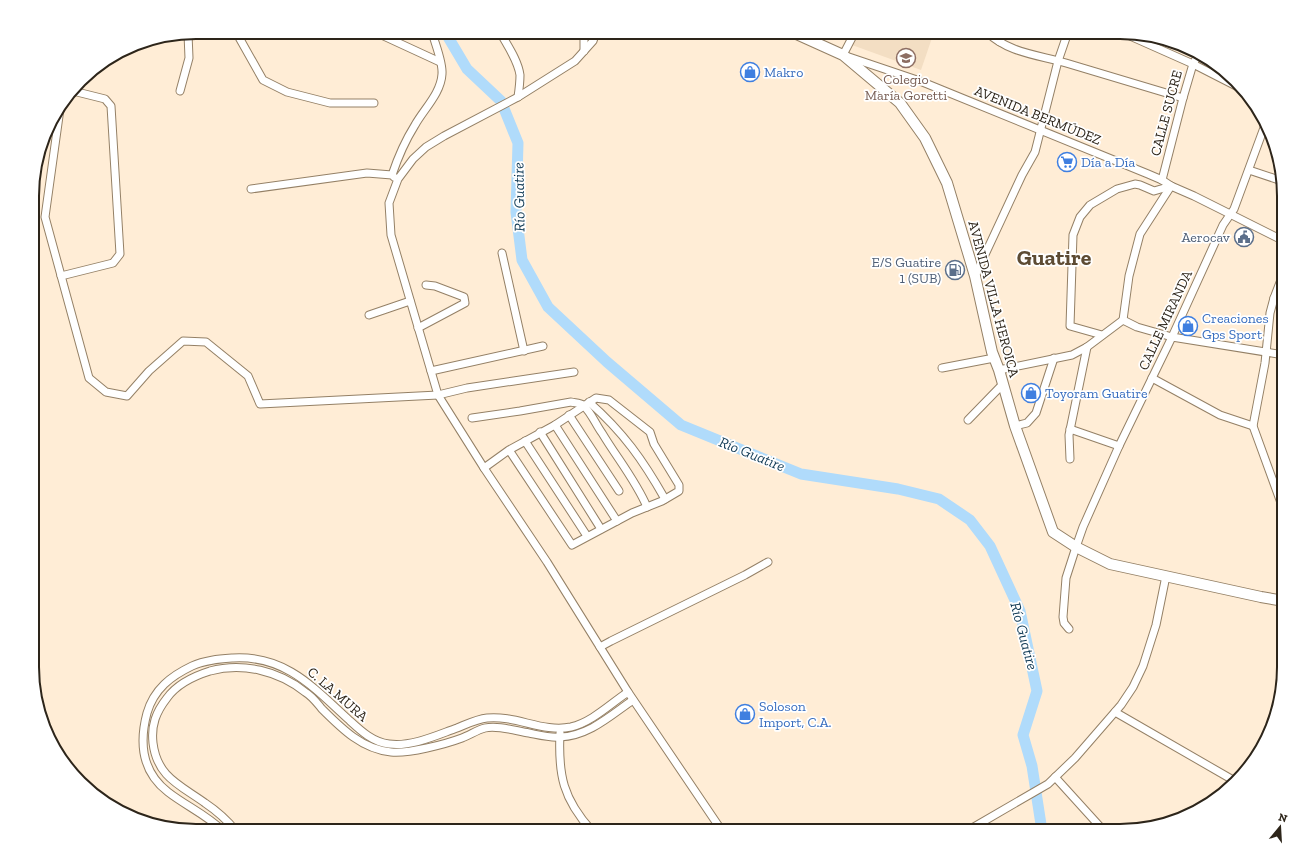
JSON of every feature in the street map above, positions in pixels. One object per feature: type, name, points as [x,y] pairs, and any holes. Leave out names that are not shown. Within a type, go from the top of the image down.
[{"type":"main road","name":"AVENIDA VILLA HEROICA","points":[[808,39],[843,55],[900,103],[925,138],[947,184],[975,276],[994,358],[999,370],[1015,426],[1053,532],[1076,547],[1110,564],[1277,600]]},
{"type":"street","points":[[180,91],[189,58],[188,39]]},
{"type":"street","points":[[240,39],[263,80],[287,92],[330,103],[374,104]]},
{"type":"street","points":[[390,39],[440,62]]},
{"type":"street","points":[[434,39],[442,73],[439,87],[415,124],[402,148],[389,203],[391,235],[438,395],[484,468],[547,562],[628,692],[717,824]]},
{"type":"street","points":[[504,39],[515,58],[520,75],[518,97]]},
{"type":"street","points":[[584,39],[584,51]]},
{"type":"street","points":[[395,177],[426,147],[518,97],[575,61],[594,39]]},
{"type":"street","points":[[843,55],[851,39]]},
{"type":"street","points":[[995,39],[1011,48],[1183,98]]},
{"type":"street","points":[[975,276],[1035,152],[1042,130],[1058,61],[1066,39]]},
{"type":"street","points":[[1140,40],[1228,82]]},
{"type":"street","name":"AVENIDA BERMÚDEZ","points":[[843,55],[920,81],[1162,180],[1171,186],[1277,238]]},
{"type":"street","name":"CALLE SUCRE","points":[[1162,180],[1183,98],[1193,64],[1196,59]]},
{"type":"street","points":[[61,276],[113,263],[120,254],[111,106],[105,99],[77,93]]},
{"type":"street","points":[[58,120],[45,217],[89,378],[106,392],[128,396],[149,371],[183,340],[206,342],[248,376],[260,404],[438,395],[467,388],[574,372]]},
{"type":"street","name":"CALLE MIRANDA","points":[[1069,629],[1064,623],[1063,617],[1066,578],[1076,547],[1119,446],[1172,337],[1223,224],[1234,209],[1263,132]]},
{"type":"street","points":[[1249,170],[1276,180]]},
{"type":"street","points":[[251,189],[367,173],[395,177]]},
{"type":"street","points":[[1102,335],[1070,326],[1073,235],[1080,217],[1090,205],[1117,189],[1140,184],[1154,191],[1171,186]]},
{"type":"street","points":[[999,370],[1072,354],[1086,347],[1122,320],[1129,276],[1140,234],[1171,186]]},
{"type":"street","points":[[502,253],[524,351]]},
{"type":"street","points":[[418,328],[465,303],[464,297],[435,286],[426,286]]},
{"type":"street","points":[[1277,290],[1270,314],[1266,352],[1253,426],[1277,493]]},
{"type":"street","points":[[369,315],[410,301]]},
{"type":"street","points":[[1122,320],[1137,328],[1172,337],[1277,354]]},
{"type":"street","points":[[431,371],[543,346]]},
{"type":"street","points":[[1070,459],[1069,435],[1086,347]]},
{"type":"street","points":[[942,368],[994,358]]},
{"type":"street","points":[[1015,426],[1027,423],[1036,413],[1054,358]]},
{"type":"street","points":[[1152,378],[1220,415],[1253,426]]},
{"type":"street","points":[[968,420],[1003,384]]},
{"type":"street","points":[[484,468],[509,450],[555,425],[596,398],[609,400],[650,432],[654,444],[679,485],[679,491],[587,536],[572,545],[509,450]]},
{"type":"street","points":[[472,418],[520,412],[571,402],[586,404],[604,415],[626,439],[651,474],[664,499]]},
{"type":"street","points":[[586,404],[638,488],[647,507]]},
{"type":"street","points":[[569,415],[619,491]]},
{"type":"street","points":[[555,425],[617,521]]},
{"type":"street","points":[[1070,429],[1119,446]]},
{"type":"street","points":[[540,432],[601,529]]},
{"type":"street","points":[[525,441],[587,536]]},
{"type":"street","points":[[600,647],[745,576],[768,562]]},
{"type":"street","points":[[979,824],[1048,784],[1075,758],[1122,705],[1143,666],[1156,625],[1166,576]]},
{"type":"street","name":"C. LA MURA","points":[[215,824],[161,786],[152,774],[146,762],[143,749],[142,734],[152,700],[165,682],[176,674],[195,664],[214,660],[240,658],[266,660],[290,670],[304,679],[365,734],[378,741],[391,744],[413,742],[428,738],[471,722],[488,718],[503,718],[546,728],[560,729],[580,724],[628,692]]},
{"type":"street","points":[[229,824],[219,813],[174,782],[164,773],[154,750],[152,735],[157,712],[170,693],[190,679],[217,669],[247,668],[281,676],[307,692],[348,734],[362,743],[386,751],[405,752],[418,750],[462,738],[480,729],[491,727],[560,737],[574,735],[597,725],[634,700]]},
{"type":"street","points":[[1115,712],[1230,779]]},
{"type":"street","points":[[560,729],[559,758],[564,788],[578,813],[587,824]]},
{"type":"street","points":[[1055,777],[1098,824]]},
{"type":"shaded area","name":"Colegio María Goretti","points":[[855,39],[932,39],[921,70],[852,45]]},
{"type":"waterway","name":"Río Guatire","points":[[449,39],[467,69],[501,101],[518,143],[516,212],[522,260],[548,307],[607,362],[681,425],[801,474],[898,489],[939,499],[970,520],[990,546],[1020,611],[1037,691],[1023,735],[1032,766],[1041,824]]},
{"type":"place","name":"Colegio María Goretti","points":[[906,58]]},
{"type":"place","name":"Makro","points":[[750,72]]},
{"type":"place","name":"Día a Día","points":[[1067,162]]},
{"type":"place","name":"Aerocav","points":[[1244,237]]},
{"type":"place","name":"E/S Guatire 1 (SUB)","points":[[955,270]]},
{"type":"place","name":"Creaciones Gps Sport","points":[[1188,326]]},
{"type":"place","name":"Toyoram Guatire","points":[[1031,393]]},
{"type":"place","name":"Soloson Import, C.A.","points":[[745,714]]},
{"type":"district","name":"Guatire","points":[[1054,257]]}]
